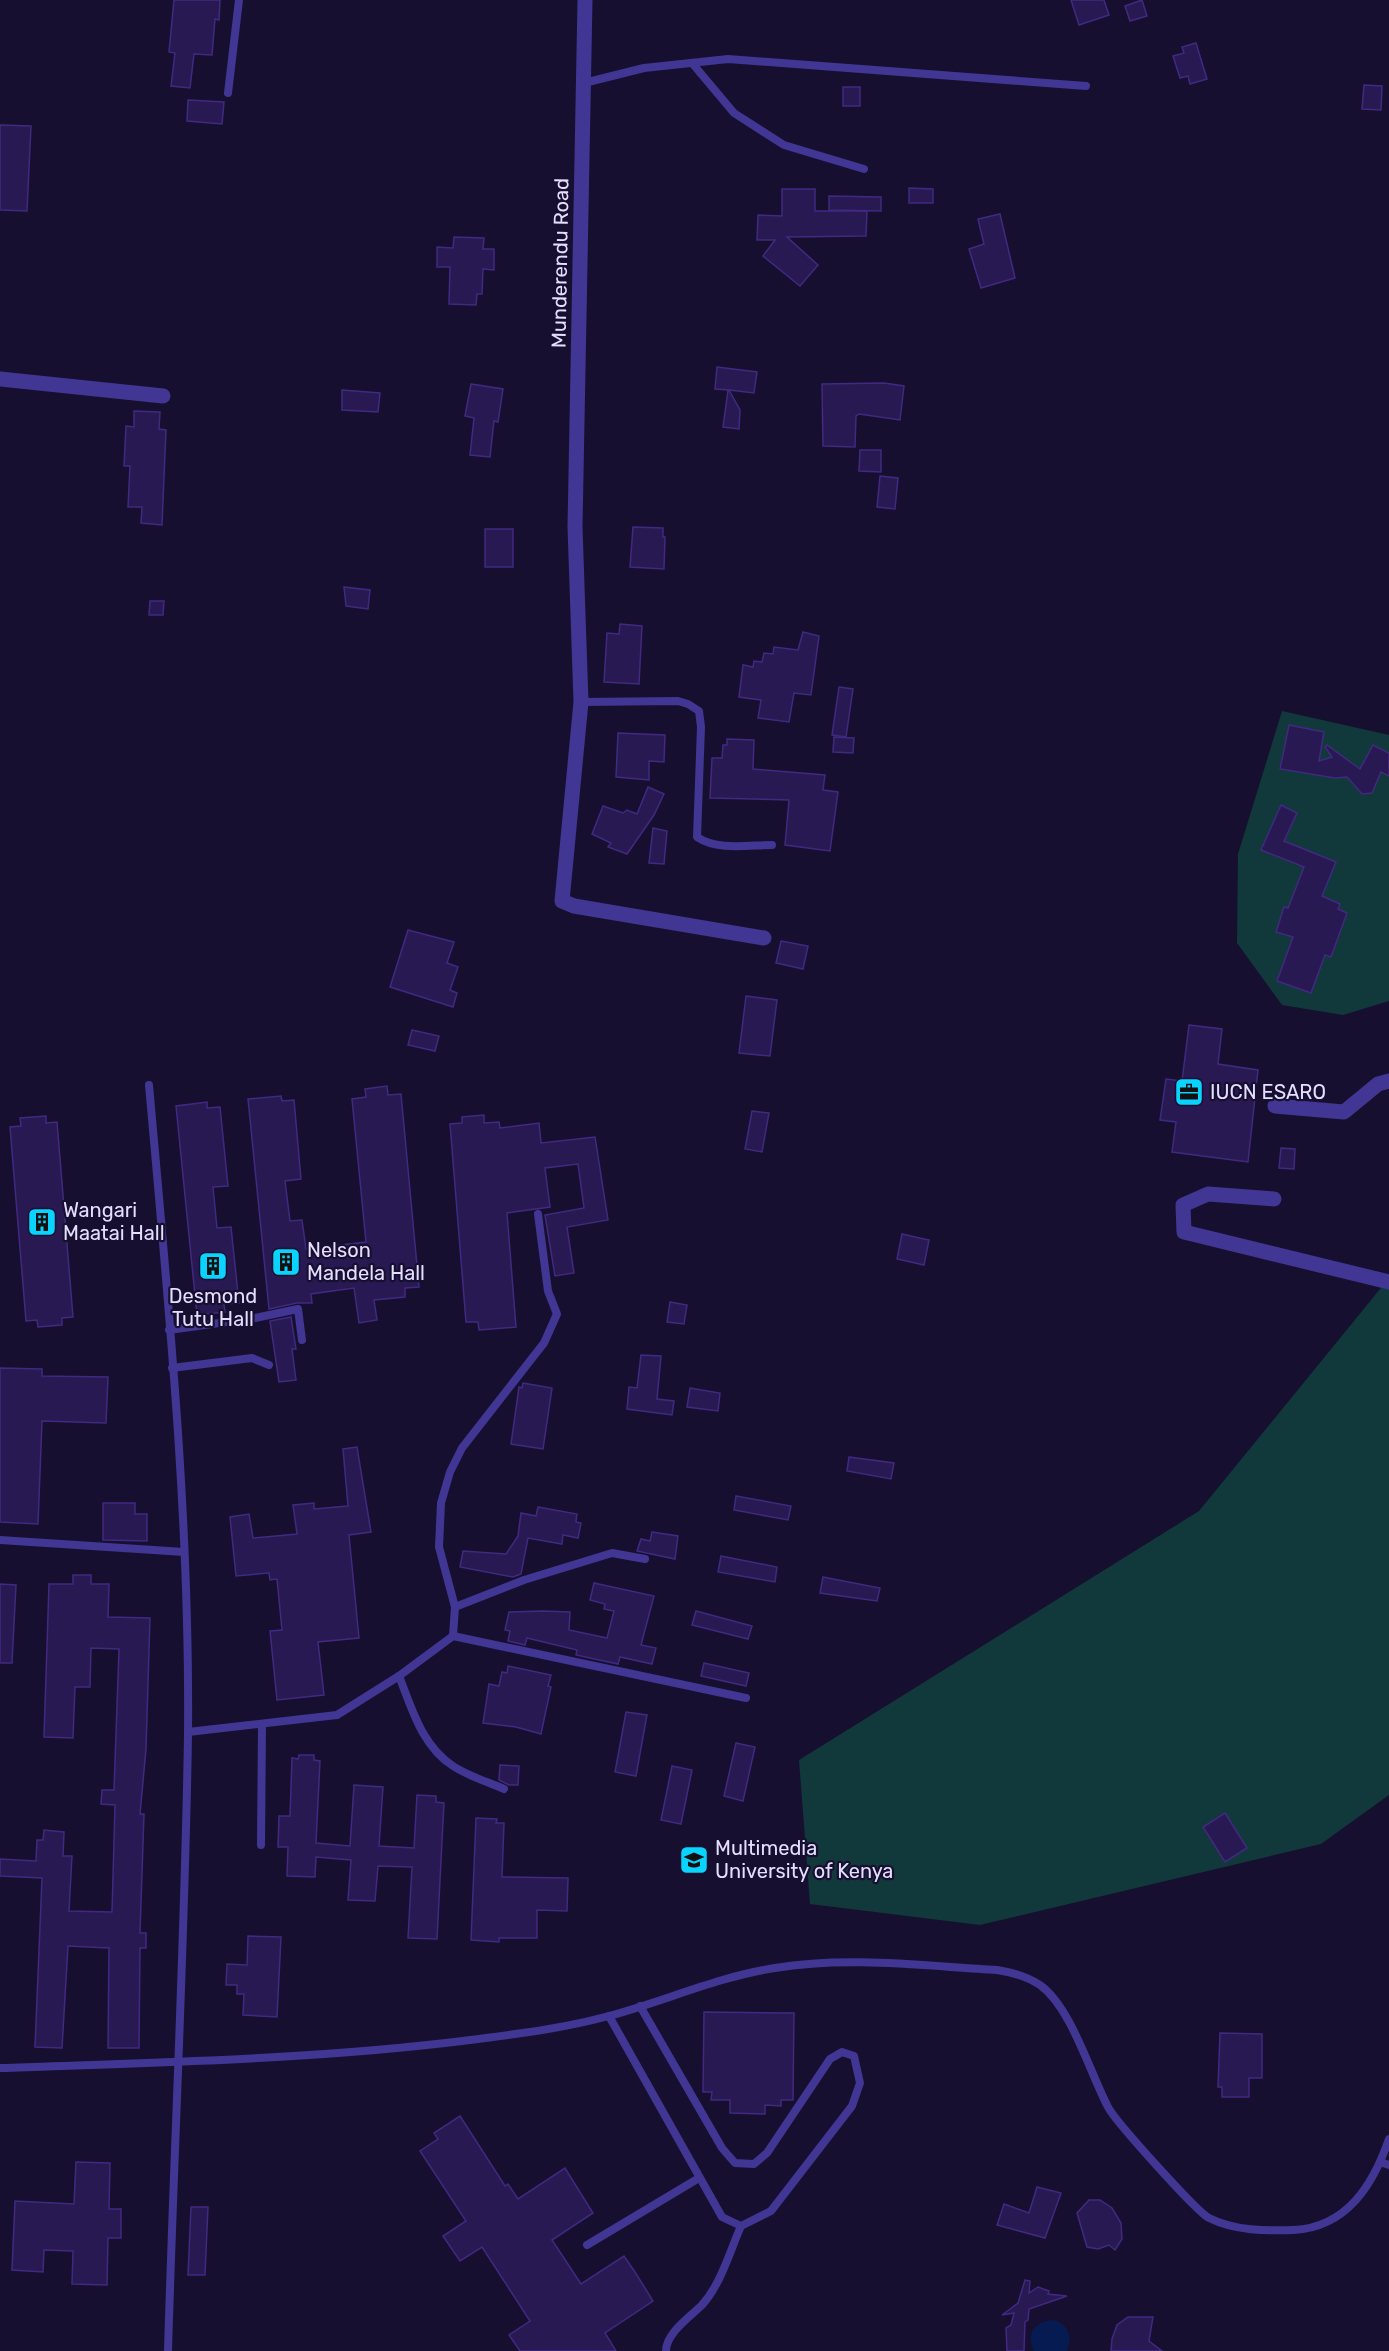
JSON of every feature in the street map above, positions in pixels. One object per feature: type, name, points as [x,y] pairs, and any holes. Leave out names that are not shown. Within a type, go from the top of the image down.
[{"type":"street","name":"Munderendu Road","points":[[585,0],[575,527],[581,702],[562,901],[574,906],[764,938]]},
{"type":"street","points":[[0,379],[163,396]]},
{"type":"street","points":[[1275,1106],[1344,1112],[1378,1084],[1389,1081]]},
{"type":"street","points":[[1274,1199],[1208,1194],[1183,1205],[1184,1232],[1389,1282]]},
{"type":"lane","points":[[228,93],[239,0]]},
{"type":"lane","points":[[584,83],[644,68],[728,59],[1086,86]]},
{"type":"lane","points":[[692,63],[735,113],[784,145],[864,169]]},
{"type":"lane","points":[[581,702],[678,701],[699,711],[701,727],[697,837],[706,843],[717,845],[772,845]]},
{"type":"lane","points":[[150,1085],[170,1330],[183,1552],[188,1732],[168,2351]]},
{"type":"lane","points":[[453,1636],[455,1607],[439,1546],[441,1503],[450,1472],[462,1448],[544,1343],[557,1314],[548,1291],[538,1214]]},
{"type":"lane","points":[[170,1330],[255,1318],[298,1309],[302,1340]]},
{"type":"lane","points":[[172,1368],[252,1358],[269,1365]]},
{"type":"lane","points":[[0,1540],[183,1552]]},
{"type":"lane","points":[[455,1607],[524,1580],[612,1553],[645,1559]]},
{"type":"lane","points":[[188,1732],[337,1715],[399,1676],[453,1636],[746,1698]]},
{"type":"lane","points":[[399,1676],[423,1736],[437,1753],[453,1767],[504,1790]]},
{"type":"lane","points":[[261,1845],[262,1724]]},
{"type":"lane","points":[[0,2068],[177,2062],[418,2048],[518,2034],[609,2016],[688,1989],[775,1968],[825,1964],[870,1964],[1010,1972],[1040,1985],[1066,2016],[1109,2110],[1207,2217],[1233,2226],[1270,2231],[1310,2229],[1334,2221],[1358,2199],[1385,2163],[1389,2139]]},
{"type":"lane","points":[[640,2006],[722,2148],[735,2163],[754,2164],[767,2153],[830,2060],[842,2052],[854,2056],[860,2083],[852,2106],[771,2211],[741,2226],[713,2288],[704,2302],[666,2341],[666,2351]]},
{"type":"lane","points":[[609,2016],[722,2217],[741,2226]]},
{"type":"lane","points":[[587,2245],[699,2178]]},
{"type":"green space","points":[[1282,711],[1389,735],[1389,1001],[1343,1015],[1282,1005],[1237,943],[1238,854]]},
{"type":"green space","points":[[1389,1278],[1389,1795],[1321,1844],[980,1925],[810,1904],[799,1760],[1199,1511]]},
{"type":"water","points":[[1053,2320],[1062,2324],[1068,2331],[1067,2351],[1034,2351],[1031,2345],[1033,2329],[1041,2323]]},
{"type":"building","points":[[174,0],[220,0],[219,20],[215,19],[212,55],[194,54],[190,88],[171,86],[175,53],[169,52]]},
{"type":"building","points":[[1071,0],[1104,0],[1109,15],[1079,25]]},
{"type":"building","points":[[1142,0],[1147,16],[1130,21],[1125,6]]},
{"type":"building","points":[[1196,43],[1207,79],[1190,84],[1188,76],[1180,78],[1173,56],[1184,53],[1182,47]]},
{"type":"building","points":[[1364,85],[1382,86],[1381,110],[1362,109]]},
{"type":"building","points":[[843,87],[860,87],[860,106],[843,106]]},
{"type":"building","points":[[188,100],[224,102],[222,124],[187,121]]},
{"type":"building","points":[[0,125],[31,126],[27,211],[0,210]]},
{"type":"building","points":[[909,188],[933,189],[933,203],[909,203]]},
{"type":"building","points":[[782,189],[815,189],[815,211],[867,211],[866,236],[787,237],[818,265],[800,286],[763,256],[775,240],[757,240],[758,215],[782,216]]},
{"type":"building","points":[[829,196],[881,197],[881,211],[829,210]]},
{"type":"building","points":[[1000,214],[1015,278],[981,288],[969,249],[984,244],[978,219]]},
{"type":"building","points":[[454,237],[484,238],[483,249],[494,249],[494,270],[483,269],[482,294],[477,294],[476,305],[449,304],[450,267],[437,267],[437,247],[453,248]]},
{"type":"building","points":[[717,367],[757,372],[754,393],[729,390],[740,410],[739,429],[723,427],[728,390],[715,389]]},
{"type":"building","points":[[884,383],[904,386],[900,420],[859,414],[856,416],[855,447],[823,446],[822,384]]},
{"type":"building","points":[[471,384],[503,389],[498,422],[494,421],[490,457],[470,455],[474,418],[465,416]]},
{"type":"building","points":[[342,390],[380,393],[378,412],[342,410]]},
{"type":"building","points":[[134,411],[160,412],[159,429],[166,430],[162,525],[141,523],[142,507],[128,507],[130,466],[124,466],[126,426],[134,427]]},
{"type":"building","points":[[860,450],[881,450],[881,472],[859,471]]},
{"type":"building","points":[[880,476],[898,478],[895,509],[877,507]]},
{"type":"building","points":[[633,527],[663,528],[664,569],[630,567]]},
{"type":"building","points":[[485,529],[513,529],[513,567],[485,567]]},
{"type":"building","points":[[344,587],[370,590],[368,609],[346,606]]},
{"type":"building","points":[[150,601],[164,601],[163,615],[149,615]]},
{"type":"building","points":[[620,624],[642,626],[639,684],[604,682],[607,633],[619,634]]},
{"type":"building","points":[[803,632],[819,636],[811,695],[794,693],[789,722],[758,718],[761,700],[739,697],[743,665],[753,667],[754,661],[762,662],[764,653],[773,654],[774,647],[798,650]]},
{"type":"building","points":[[839,687],[853,689],[846,737],[832,735]]},
{"type":"building","points":[[1289,725],[1324,732],[1319,761],[1332,757],[1325,747],[1327,745],[1360,769],[1373,745],[1389,753],[1389,776],[1381,772],[1372,793],[1362,794],[1347,777],[1335,778],[1280,769]]},
{"type":"building","points":[[618,733],[665,735],[664,762],[649,761],[649,780],[616,777]]},
{"type":"building","points":[[834,737],[854,738],[853,753],[833,752]]},
{"type":"building","points":[[727,739],[754,740],[753,769],[825,775],[823,790],[838,792],[830,851],[785,845],[789,800],[710,798],[712,758],[722,758],[723,745],[727,745]]},
{"type":"building","points":[[648,787],[664,794],[654,815],[627,854],[608,847],[611,843],[592,834],[603,806],[623,813],[627,810],[637,814]]},
{"type":"building","points":[[1281,805],[1297,813],[1284,841],[1336,862],[1322,896],[1340,904],[1338,909],[1347,913],[1331,957],[1325,955],[1311,993],[1277,981],[1293,937],[1276,932],[1284,907],[1288,908],[1304,867],[1261,850]]},
{"type":"building","points":[[653,828],[667,831],[664,864],[649,863]]},
{"type":"building","points":[[408,930],[454,942],[447,963],[458,967],[450,990],[457,993],[453,1007],[390,987]]},
{"type":"building","points":[[781,941],[808,946],[803,969],[776,963]]},
{"type":"building","points":[[746,996],[777,1000],[770,1056],[739,1053]]},
{"type":"building","name":"IUCN ESARO","points":[[1189,1025],[1222,1029],[1218,1064],[1258,1070],[1248,1162],[1172,1152],[1176,1122],[1160,1120],[1166,1079],[1182,1081]]},
{"type":"building","points":[[412,1030],[439,1036],[435,1051],[408,1045]]},
{"type":"building","points":[[387,1086],[388,1095],[401,1094],[419,1287],[405,1288],[405,1297],[374,1300],[377,1320],[359,1323],[354,1288],[311,1294],[312,1303],[297,1303],[269,1309],[248,1099],[281,1096],[282,1101],[294,1100],[301,1179],[285,1181],[290,1221],[302,1220],[306,1249],[366,1242],[352,1099],[366,1097],[365,1089]]},
{"type":"building","points":[[207,1102],[207,1108],[220,1107],[228,1186],[213,1187],[217,1228],[231,1227],[239,1303],[224,1304],[225,1312],[197,1315],[176,1106]]},
{"type":"building","points":[[752,1111],[769,1113],[762,1152],[745,1149]]},
{"type":"building","points":[[484,1115],[484,1123],[499,1122],[500,1128],[539,1123],[541,1143],[595,1137],[608,1220],[567,1227],[574,1273],[555,1276],[545,1215],[584,1208],[578,1164],[545,1168],[550,1207],[507,1213],[516,1327],[479,1330],[478,1322],[466,1322],[450,1124],[462,1123],[462,1117]]},
{"type":"building","name":"Wangari Maatai Hall","points":[[46,1116],[46,1123],[57,1122],[73,1317],[62,1318],[62,1325],[38,1327],[37,1320],[26,1321],[10,1127],[21,1126],[20,1118]]},
{"type":"building","points":[[1281,1148],[1295,1149],[1294,1169],[1279,1168]]},
{"type":"building","points":[[902,1234],[929,1240],[924,1265],[897,1259]]},
{"type":"building","points":[[670,1302],[687,1305],[684,1324],[667,1322]]},
{"type":"building","points":[[291,1317],[296,1349],[292,1349],[296,1380],[279,1382],[270,1321]]},
{"type":"building","points":[[641,1355],[661,1356],[657,1399],[674,1401],[672,1415],[627,1409],[629,1387],[637,1388]]},
{"type":"building","points":[[0,1368],[42,1369],[42,1376],[108,1377],[106,1423],[42,1421],[38,1524],[0,1522]]},
{"type":"building","points":[[523,1383],[552,1388],[543,1449],[511,1444],[519,1387],[522,1388]]},
{"type":"building","points":[[690,1388],[720,1393],[718,1411],[687,1407]]},
{"type":"building","points":[[357,1447],[371,1532],[349,1535],[359,1638],[318,1642],[324,1695],[277,1700],[270,1631],[282,1630],[277,1579],[270,1580],[269,1573],[236,1576],[230,1517],[249,1514],[253,1538],[297,1534],[293,1505],[314,1503],[314,1509],[348,1506],[343,1449]]},
{"type":"building","points":[[849,1457],[894,1463],[891,1479],[847,1471]]},
{"type":"building","points":[[736,1496],[791,1506],[788,1520],[734,1510]]},
{"type":"building","points":[[103,1503],[135,1503],[135,1514],[147,1514],[147,1541],[103,1540]]},
{"type":"building","points":[[538,1507],[577,1514],[576,1522],[581,1523],[578,1538],[563,1535],[562,1544],[528,1538],[521,1574],[513,1577],[460,1567],[463,1551],[506,1554],[518,1536],[521,1513],[536,1516]]},
{"type":"building","points":[[652,1532],[678,1536],[675,1559],[637,1551],[641,1539],[650,1541]]},
{"type":"building","points":[[721,1556],[777,1567],[775,1582],[718,1572]]},
{"type":"building","points":[[73,1575],[91,1575],[91,1584],[109,1584],[108,1617],[150,1618],[146,1749],[140,1814],[144,1814],[140,1933],[146,1933],[146,1948],[140,1948],[139,2048],[108,2048],[109,1948],[68,1946],[62,2048],[35,2047],[42,1878],[0,1876],[0,1859],[36,1861],[37,1840],[43,1840],[44,1830],[64,1832],[63,1856],[72,1856],[69,1911],[112,1912],[115,1805],[101,1804],[102,1790],[114,1790],[119,1649],[91,1648],[90,1687],[75,1687],[73,1738],[44,1737],[49,1584],[73,1584]]},
{"type":"building","points":[[823,1577],[880,1588],[877,1601],[820,1593]]},
{"type":"building","points":[[594,1583],[654,1596],[641,1645],[656,1648],[652,1664],[620,1657],[618,1664],[576,1655],[577,1650],[527,1638],[525,1645],[508,1641],[510,1631],[505,1630],[509,1612],[570,1612],[569,1630],[607,1638],[614,1611],[604,1609],[605,1604],[590,1600]]},
{"type":"building","points":[[0,1584],[16,1585],[12,1663],[0,1663]]},
{"type":"building","points":[[696,1611],[752,1626],[748,1639],[692,1625]]},
{"type":"building","points":[[704,1663],[749,1673],[746,1686],[701,1676]]},
{"type":"building","points":[[508,1666],[551,1675],[548,1686],[551,1687],[541,1734],[516,1727],[483,1723],[489,1684],[499,1686],[502,1672],[507,1673]]},
{"type":"building","points":[[626,1712],[647,1715],[636,1776],[615,1772]]},
{"type":"building","points":[[736,1743],[755,1747],[743,1801],[724,1796]]},
{"type":"building","points":[[299,1755],[314,1755],[314,1760],[320,1761],[316,1843],[350,1846],[354,1785],[383,1787],[379,1846],[414,1848],[417,1795],[436,1796],[436,1802],[444,1803],[437,1939],[408,1938],[412,1867],[378,1866],[375,1901],[348,1900],[351,1860],[316,1857],[315,1877],[287,1876],[288,1847],[278,1847],[279,1816],[290,1816],[292,1758],[298,1759]]},
{"type":"building","points":[[500,1765],[519,1766],[518,1785],[509,1785],[499,1780]]},
{"type":"building","points":[[672,1766],[692,1770],[681,1824],[661,1820]]},
{"type":"building","points":[[1225,1813],[1247,1848],[1225,1862],[1203,1827]]},
{"type":"building","points":[[476,1818],[497,1819],[496,1823],[504,1823],[502,1877],[568,1878],[567,1911],[537,1910],[537,1938],[499,1938],[499,1942],[471,1940]]},
{"type":"building","points":[[248,1936],[281,1937],[277,2017],[243,2015],[244,1994],[237,1994],[237,1985],[226,1985],[227,1964],[247,1965]]},
{"type":"building","points":[[704,2012],[794,2013],[793,2100],[781,2100],[781,2106],[765,2105],[765,2114],[730,2113],[730,2100],[711,2100],[712,2092],[703,2092]]},
{"type":"building","points":[[1220,2033],[1262,2034],[1262,2078],[1249,2078],[1249,2097],[1222,2097],[1222,2087],[1218,2087]]},
{"type":"building","points":[[460,2116],[505,2186],[508,2184],[518,2199],[565,2168],[593,2213],[552,2240],[581,2284],[624,2256],[635,2272],[653,2301],[605,2333],[616,2351],[520,2351],[509,2335],[530,2321],[482,2247],[460,2261],[443,2236],[466,2221],[420,2151],[438,2139],[434,2133]]},
{"type":"building","points":[[76,2162],[110,2163],[109,2209],[121,2209],[121,2238],[108,2238],[107,2285],[72,2284],[73,2251],[44,2250],[43,2272],[12,2270],[15,2201],[74,2204]]},
{"type":"building","points":[[1037,2187],[1061,2193],[1045,2238],[997,2225],[1004,2204],[1029,2213]]},
{"type":"building","points":[[1089,2200],[1100,2200],[1112,2208],[1121,2223],[1122,2239],[1115,2250],[1109,2245],[1098,2249],[1087,2247],[1077,2213]]},
{"type":"building","points":[[191,2207],[208,2207],[205,2275],[188,2275]]},
{"type":"building","points":[[1025,2280],[1030,2281],[1029,2293],[1038,2287],[1049,2291],[1048,2294],[1067,2296],[1029,2309],[1028,2320],[1025,2322],[1024,2351],[1007,2351],[1006,2328],[1011,2325],[1014,2313],[1002,2315],[1018,2303]]},
{"type":"building","points":[[1128,2317],[1153,2317],[1149,2341],[1162,2351],[1111,2351],[1117,2325]]},
{"type":"place","name":"IUCN ESARO","points":[[1189,1092]]},
{"type":"place","name":"Wangari Maatai Hall","points":[[42,1222]]},
{"type":"place","name":"Nelson Mandela Hall","points":[[286,1262]]},
{"type":"place","name":"Desmond Tutu Hall","points":[[213,1266]]},
{"type":"place","name":"Multimedia University of Kenya","points":[[694,1860]]}]
